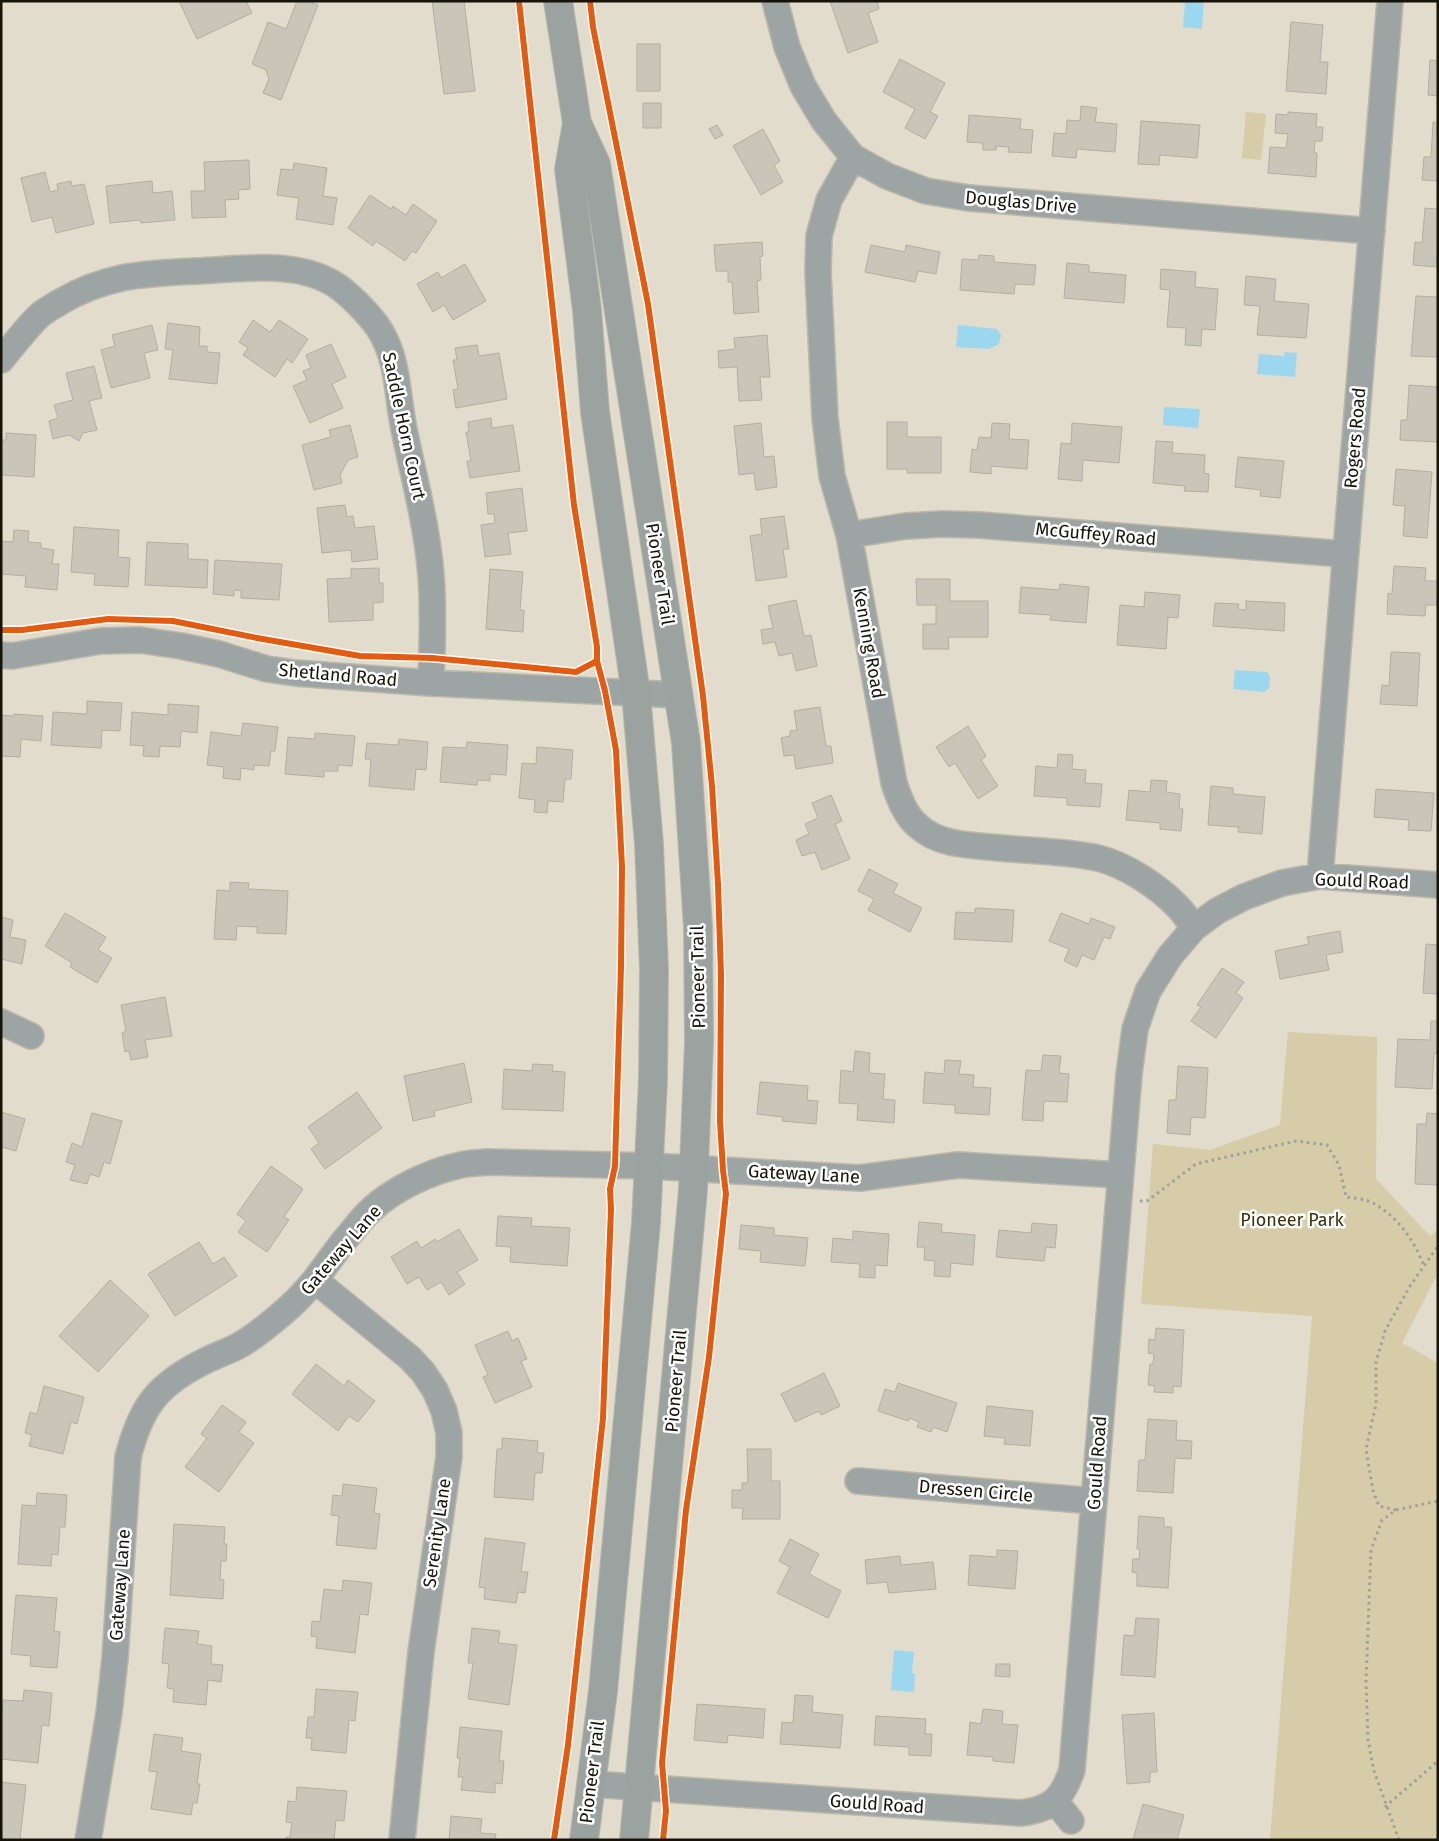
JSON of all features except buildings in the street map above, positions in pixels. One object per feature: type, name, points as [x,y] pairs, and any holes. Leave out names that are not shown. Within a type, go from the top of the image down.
[{"type":"main road","name":"Pioneer Trail","points":[[558,1],[577,123],[596,164],[679,695],[686,743],[698,927],[698,1042],[694,1168],[634,1840]]},
{"type":"main road","name":"Pioneer Trail","points":[[577,123],[569,169],[587,310],[595,412],[636,694],[649,844],[653,930],[653,1080],[650,1166],[619,1530],[603,1691],[584,1840]]},
{"type":"street","name":"Douglas Drive","points":[[775,1],[787,47],[803,86],[824,121],[853,158],[887,176],[926,191],[969,198],[1372,231]]},
{"type":"street","name":"Rogers Road","points":[[1320,876],[1344,554],[1390,1]]},
{"type":"street","name":"Kenning Road","points":[[853,158],[829,200],[819,236],[818,272],[825,418],[832,476],[849,536],[894,783],[902,805],[917,825],[937,838],[961,844],[1099,858],[1128,870],[1156,886],[1180,908],[1194,928]]},
{"type":"street","name":"Saddle Horn Court","points":[[1,360],[41,314],[74,294],[103,282],[138,274],[289,269],[318,277],[339,288],[357,303],[381,331],[392,356],[398,381],[402,421],[421,503],[430,568],[433,618],[431,683]]},
{"type":"street","name":"McGuffey Road","points":[[849,536],[906,526],[943,524],[1344,554]]},
{"type":"street","name":"Shetland Road","points":[[1,656],[12,656],[100,640],[140,640],[210,652],[267,669],[296,673],[431,683],[679,695]]},
{"type":"street","name":"Gould Road","points":[[591,1784],[1021,1813],[1038,1811],[1055,1801],[1066,1786],[1072,1770],[1119,1175],[1135,1028],[1148,991],[1170,956],[1194,928],[1216,911],[1244,897],[1282,883],[1320,876],[1438,885]]},
{"type":"street","points":[[1,1022],[31,1036]]},
{"type":"street","name":"Gateway Lane","points":[[88,1840],[109,1713],[115,1658],[128,1456],[143,1413],[158,1392],[175,1378],[241,1345],[267,1327],[293,1305],[316,1281],[343,1243],[371,1210],[400,1189],[432,1174],[462,1164],[487,1162],[650,1166],[860,1178],[958,1165],[1119,1175]]},
{"type":"street","name":"Serenity Lane","points":[[316,1281],[410,1358],[435,1390],[444,1411],[449,1433],[449,1456],[421,1652],[402,1840]]},
{"type":"street","name":"Dressen Circle","points":[[858,1481],[1094,1501]]},
{"type":"street","points":[[1055,1801],[1071,1821]]},
{"type":"path","points":[[1396,1510],[1379,1506],[1373,1491],[1366,1449],[1376,1404],[1376,1362],[1385,1331],[1410,1286],[1438,1246]]},
{"type":"path","points":[[1399,1840],[1374,1771],[1368,1740],[1366,1681],[1371,1550],[1382,1520],[1396,1510],[1438,1501]]},
{"type":"path","points":[[1386,1807],[1438,1761]]},
{"type":"green space","points":[[1246,112],[1266,114],[1261,160],[1242,158]]},
{"type":"green space","name":"Pioneer Park","points":[[1288,1032],[1377,1037],[1376,1179],[1430,1236],[1438,1230],[1438,1273],[1402,1343],[1438,1363],[1438,1840],[1270,1840],[1312,1316],[1141,1304],[1153,1144],[1210,1150],[1280,1125]]},
{"type":"water","points":[[1174,1],[1204,1],[1202,29],[1183,27],[1185,3]]},
{"type":"water","points":[[958,325],[997,329],[1001,335],[999,344],[989,349],[956,347]]},
{"type":"water","points":[[1285,352],[1297,353],[1295,377],[1257,374],[1259,354],[1284,356]]},
{"type":"water","points":[[1164,407],[1200,409],[1198,428],[1163,425]]},
{"type":"water","points":[[1235,670],[1267,672],[1270,677],[1269,688],[1265,692],[1233,689]]},
{"type":"water","points":[[894,1650],[914,1652],[912,1673],[915,1674],[914,1692],[891,1690]]},
{"type":"cycle path","points":[[519,1],[574,505],[597,647],[597,661],[605,691],[616,750],[622,867],[615,1166],[610,1189],[611,1209],[603,1418],[568,1745],[554,1840]]},
{"type":"cycle path","points":[[590,1],[593,27],[648,304],[703,696],[712,786],[718,884],[721,975],[720,1121],[726,1194],[709,1357],[686,1510],[662,1763],[666,1811],[663,1840]]},
{"type":"cycle path","points":[[1,630],[22,630],[108,619],[173,621],[360,656],[432,658],[576,672],[597,661]]}]
